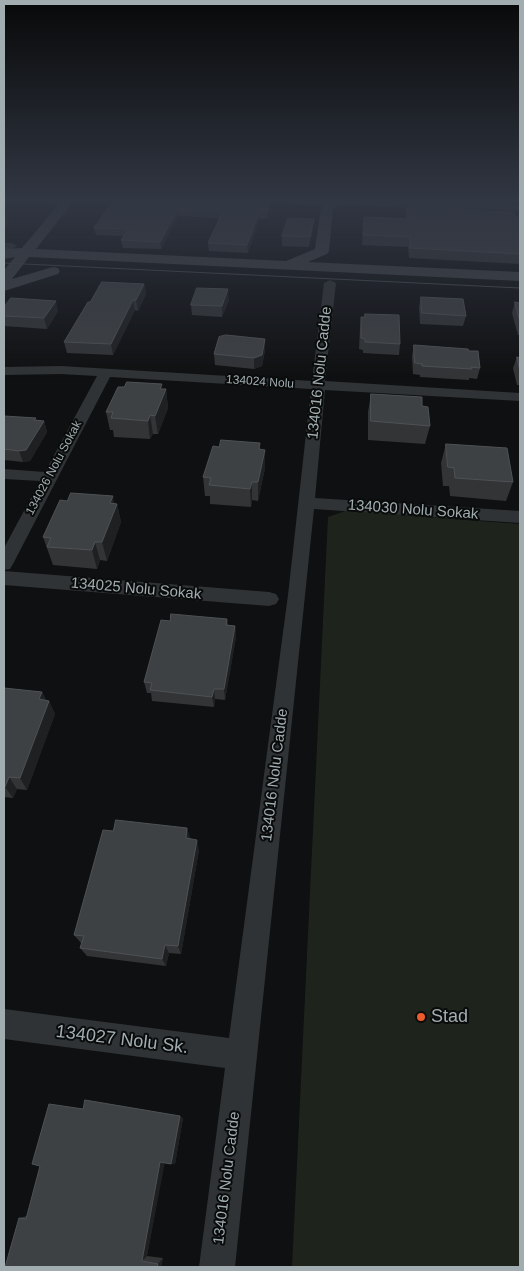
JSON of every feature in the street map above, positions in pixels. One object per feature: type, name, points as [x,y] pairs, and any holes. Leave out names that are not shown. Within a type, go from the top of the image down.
[{"type":"main road","points":[[7,272],[19,260]]},
{"type":"main road","points":[[165,260],[520,277]]},
{"type":"main road","points":[[286,266],[300,260]]},
{"type":"main road","points":[[352,260],[365,269]]},
{"type":"main road","points":[[4,286],[58,271],[7,272]]},
{"type":"street","name":"134016 Nolu Cadde","points":[[217,1267],[330,283]]},
{"type":"street","name":"134024 Nolu","points":[[4,362],[37,364],[60,370]]},
{"type":"street","name":"134024 Nolu","points":[[4,372],[60,370],[106,372],[520,397]]},
{"type":"street","name":"134026 Nolu Sokak","points":[[4,564],[48,477],[106,372]]},
{"type":"street","points":[[4,474],[48,477]]},
{"type":"street","name":"134030 Nolu Sokak","points":[[306,503],[520,517]]},
{"type":"street","name":"134025 Nolu Sokak","points":[[4,578],[269,599]]},
{"type":"street","name":"134027 Nolu Sk.","points":[[4,1024],[241,1055]]},
{"type":"shaded area","name":"Stad","points":[[345,511],[520,524],[520,1267],[292,1267],[328,517]]},
{"type":"building","points":[[102,282],[144,284],[136,300],[133,300],[111,344],[64,342],[88,302],[90,302]]},
{"type":"building","points":[[197,288],[228,289],[222,306],[191,305]]},
{"type":"building","points":[[421,297],[463,299],[466,316],[422,313]]},
{"type":"building","points":[[11,298],[56,301],[44,318],[4,316],[4,307]]},
{"type":"building","points":[[515,302],[520,303],[520,322]]},
{"type":"building","points":[[365,314],[399,315],[400,344],[365,342],[365,339],[361,338],[361,317],[365,317]]},
{"type":"building","points":[[226,335],[265,339],[262,355],[254,358],[214,354],[219,337]]},
{"type":"building","points":[[414,345],[478,351],[480,368],[422,366],[422,364],[415,363]]},
{"type":"building","points":[[517,357],[520,358],[520,370]]},
{"type":"building","points":[[127,382],[162,384],[160,389],[166,389],[155,416],[150,415],[148,421],[111,418],[113,412],[106,412],[118,387],[124,387]]},
{"type":"building","points":[[371,394],[422,397],[422,406],[428,407],[430,426],[371,421]]},
{"type":"building","points":[[4,416],[36,418],[34,420],[44,421],[26,450],[4,449]]},
{"type":"building","points":[[221,440],[260,443],[259,449],[265,450],[258,482],[252,482],[250,489],[209,485],[211,478],[203,477],[213,446],[219,447]]},
{"type":"building","points":[[446,444],[507,448],[513,482],[455,478],[454,468],[448,467]]},
{"type":"building","points":[[71,493],[113,496],[110,503],[117,504],[102,542],[95,542],[92,550],[47,547],[51,538],[43,537],[60,500],[67,501]]},
{"type":"building","points":[[171,614],[227,619],[226,625],[235,626],[224,689],[214,689],[212,697],[150,690],[152,683],[144,682],[161,620],[170,621]]},
{"type":"building","points":[[4,688],[42,692],[39,699],[49,701],[20,778],[9,777],[5,787],[4,787]]},
{"type":"building","points":[[116,820],[187,828],[186,838],[197,840],[178,946],[165,945],[162,959],[80,948],[84,936],[74,935],[103,830],[113,831]]},
{"type":"building","points":[[85,1100],[180,1116],[171,1164],[160,1162],[142,1261],[158,1264],[157,1267],[5,1267],[19,1218],[26,1219],[40,1166],[32,1164],[49,1104],[83,1109]]},
{"type":"tram line","points":[[4,263],[520,288]]},
{"type":"place","name":"Stad","points":[[421,1017]]}]
